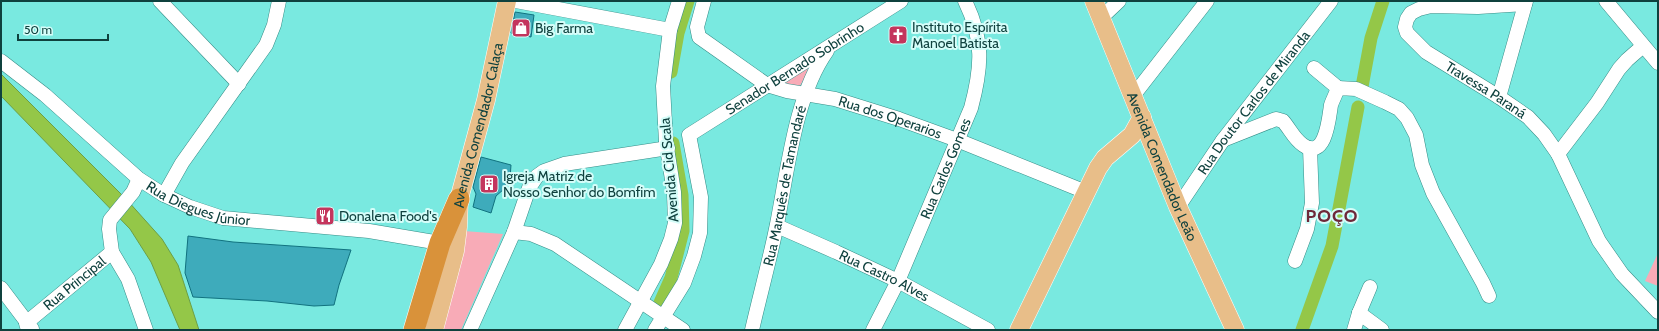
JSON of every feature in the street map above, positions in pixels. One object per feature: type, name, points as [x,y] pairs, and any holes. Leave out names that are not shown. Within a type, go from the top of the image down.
[{"type":"highway","points":[[414,330],[447,247],[459,199]]},
{"type":"main road","name":"Avenida Comendador Calaça","points":[[459,199],[486,100],[507,1]]},
{"type":"main road","name":"Avenida Comendador Leão","points":[[1094,1],[1178,207],[1235,330]]},
{"type":"main road","points":[[1020,330],[1098,168],[1105,158],[1132,135],[1142,117]]},
{"type":"main road","points":[[434,330],[447,247]]},
{"type":"street","points":[[160,1],[239,84]]},
{"type":"street","points":[[164,196],[182,163],[266,45],[274,25],[279,1]]},
{"type":"street","points":[[516,1],[670,30]]},
{"type":"street","name":"Avenida Cid Scala","points":[[625,330],[661,264],[671,240],[675,223],[674,192],[666,142],[663,86],[670,30],[679,1]]},
{"type":"street","points":[[704,1],[696,27],[699,37],[704,42],[767,85]]},
{"type":"street","name":"Senador Bernado Sobrinho","points":[[689,135],[901,1]]},
{"type":"street","name":"Rua Carlos Gomes","points":[[874,330],[898,281],[970,108],[976,88],[980,50],[978,34],[965,1]]},
{"type":"street","points":[[1101,18],[1119,1]]},
{"type":"street","points":[[1134,96],[1207,1]]},
{"type":"street","name":"Rua Doutor Carlos de Miranda","points":[[1178,207],[1223,140],[1331,1]]},
{"type":"street","points":[[1606,1],[1658,63]]},
{"type":"street","points":[[1499,97],[1525,2]]},
{"type":"street","name":"Travessa Paraná","points":[[1525,2],[1478,7],[1431,6],[1419,9],[1411,13],[1407,19],[1405,27],[1406,34],[1426,52],[1499,97],[1528,117],[1544,134],[1558,154],[1599,241],[1622,274],[1658,312]]},
{"type":"street","points":[[1558,154],[1597,103],[1619,69],[1643,46]]},
{"type":"street","name":"Rua Marquês de Tamandaré","points":[[752,330],[777,226],[795,134],[805,94],[820,61],[830,47]]},
{"type":"street","name":"Rua Diegues Júnior","points":[[1,61],[45,95],[139,179],[164,196],[190,208],[223,218],[369,231],[447,247]]},
{"type":"street","points":[[1314,68],[1338,88],[1356,89],[1399,109],[1407,118],[1416,135],[1422,165],[1433,193],[1483,283],[1488,296]]},
{"type":"street","name":"Rua dos Operarios","points":[[767,85],[835,99],[899,119],[957,140],[1086,192]]},
{"type":"street","points":[[1223,140],[1276,119],[1283,121],[1294,137],[1304,145],[1310,148],[1316,146],[1323,141],[1327,130],[1332,103],[1338,88]]},
{"type":"street","name":"Avenida Cid Scala","points":[[655,330],[684,283],[694,256],[700,232],[701,197],[689,135]]},
{"type":"street","points":[[470,330],[514,232],[529,188],[537,176],[544,171],[564,164],[668,148]]},
{"type":"street","points":[[1295,261],[1307,229],[1312,203],[1310,148]]},
{"type":"street","points":[[112,252],[109,229],[110,220],[133,192],[139,179]]},
{"type":"street","name":"Rua Castro Alves","points":[[777,226],[898,281],[988,330]]},
{"type":"street","points":[[514,232],[531,234],[555,244],[684,330]]},
{"type":"street","name":"Rua Principal","points":[[1,288],[29,328],[112,252],[128,279],[146,330]]},
{"type":"street","points":[[1354,330],[1359,313],[1370,287]]},
{"type":"street","points":[[1359,313],[1382,330]]},
{"type":"shaded area","points":[[810,65],[811,68],[798,89],[780,84]]},
{"type":"shaded area","points":[[1,74],[127,200],[162,239],[178,265],[199,330],[180,330],[151,262],[130,229],[1,96]]},
{"type":"shaded area","points":[[464,231],[503,234],[461,330],[439,330]]},
{"type":"shaded area","points":[[1658,253],[1658,286],[1645,281]]},
{"type":"building","name":"Big Farma","points":[[515,12],[534,15],[531,37],[511,33]]},
{"type":"building","name":"Igreja Matriz de Nosso Senhor do Bomfim","points":[[481,157],[511,165],[510,178],[508,177],[504,189],[496,196],[491,213],[473,207],[476,194],[473,187]]},
{"type":"building","points":[[188,236],[233,242],[351,250],[334,305],[314,306],[267,301],[193,297],[185,273]]},
{"type":"waterway","points":[[671,72],[678,33],[688,1]]},
{"type":"waterway","points":[[1361,92],[1371,38],[1383,1]]},
{"type":"waterway","points":[[1302,330],[1332,246],[1358,107]]},
{"type":"waterway","points":[[659,305],[671,278],[683,231],[682,195],[673,143]]},
{"type":"place","name":"Big Farma","points":[[521,28]]},
{"type":"place","name":"Instituto Espírita Manoel Batista","points":[[898,35]]},
{"type":"place","name":"Igreja Matriz de Nosso Senhor do Bomfim","points":[[489,184]]},
{"type":"place","name":"Donalena Food's","points":[[325,216]]},
{"type":"district","name":"POÇO","points":[[1332,216]]}]
